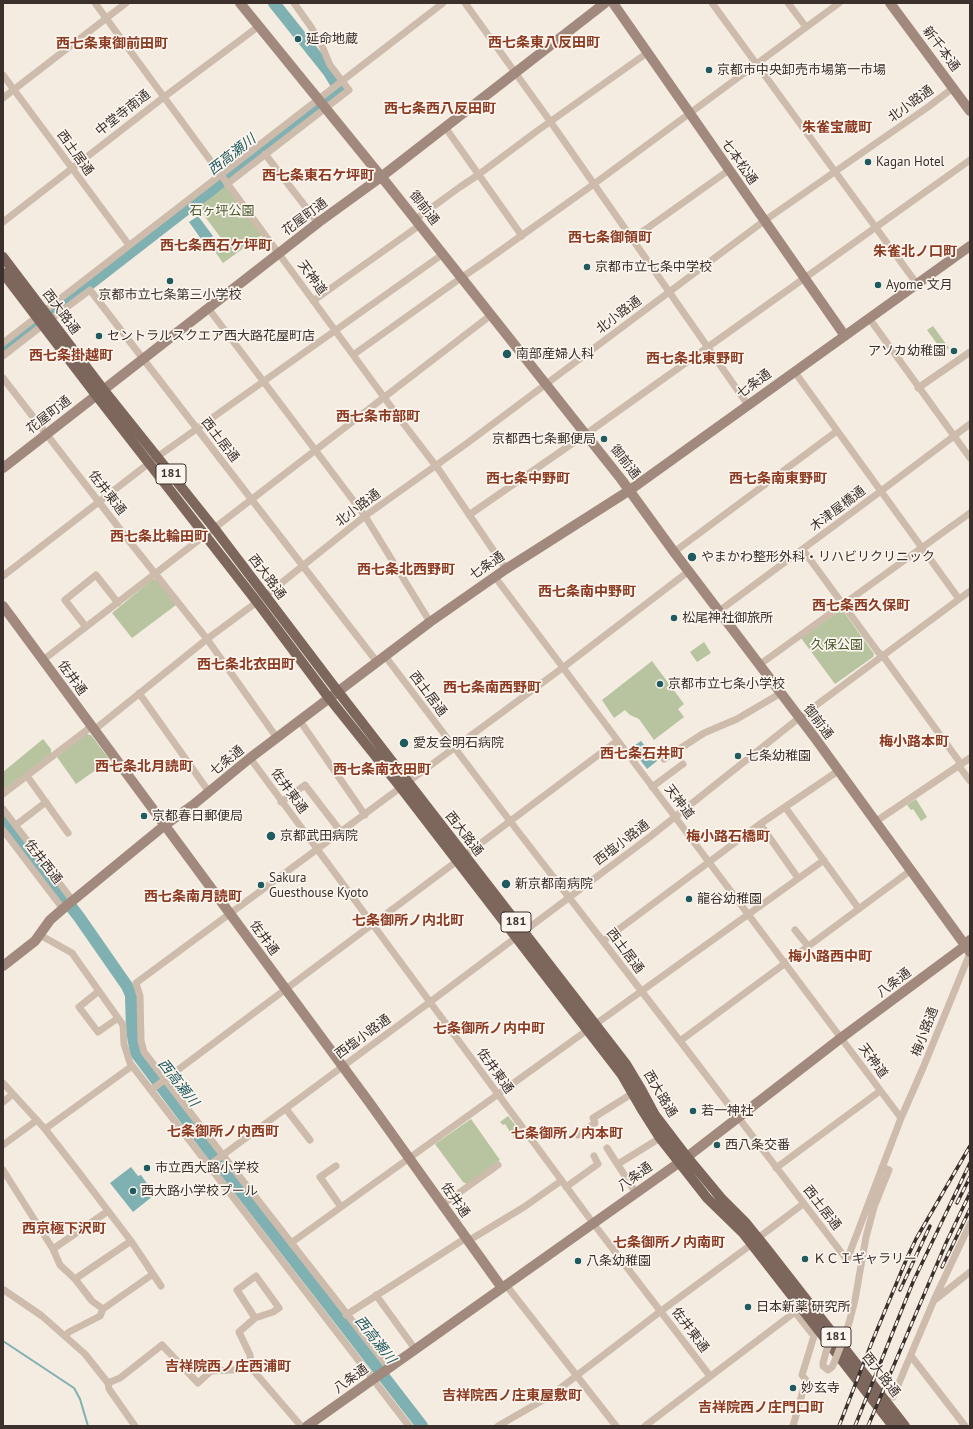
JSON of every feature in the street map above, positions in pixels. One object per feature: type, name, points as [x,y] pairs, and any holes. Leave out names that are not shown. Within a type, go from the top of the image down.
[{"type":"main road","name":"西大路通","points":[[3,257],[44,318],[153,460],[205,536],[261,599],[338,692],[404,785],[591,1027],[660,1138],[740,1216],[755,1241],[894,1426]]},
{"type":"main road","name":"西大路通","points":[[3,273],[44,318]]},
{"type":"main road","name":"西大路通","points":[[153,460],[214,528],[329,698],[404,785]]},
{"type":"main road","name":"西大路通","points":[[591,1027],[626,1064],[655,1115],[683,1159]]},
{"type":"main road","name":"西大路通","points":[[755,1241],[905,1426]]},
{"type":"street","name":"天神道","points":[[95,3],[435,466],[506,569]]},
{"type":"street","points":[[3,98],[126,3]]},
{"type":"street","name":"御前通","points":[[240,3],[418,222],[630,490],[674,552],[799,718],[910,871],[969,948]]},
{"type":"street","points":[[3,356],[44,318],[129,245],[224,179],[322,104],[349,90],[339,84],[322,46],[294,3]]},
{"type":"street","points":[[224,179],[265,154],[322,104],[339,84],[443,3]]},
{"type":"street","points":[[465,3],[550,121],[748,404]]},
{"type":"street","name":"花屋町通","points":[[3,468],[279,253],[381,177],[605,3]]},
{"type":"street","name":"七本松通","points":[[613,3],[845,336]]},
{"type":"street","points":[[712,3],[917,284]]},
{"type":"street","points":[[788,3],[806,27]]},
{"type":"street","points":[[353,356],[594,184],[839,3]]},
{"type":"street","name":"新千本通","points":[[890,3],[970,111]]},
{"type":"street","name":"中堂寺南通","points":[[3,222],[71,168],[258,26]]},
{"type":"street","points":[[314,301],[418,222],[460,187],[550,121],[647,53]]},
{"type":"street","name":"西土居通","points":[[3,75],[129,245]]},
{"type":"street","name":"北小路通","points":[[3,794],[139,693],[207,639],[261,599],[365,516],[546,384],[764,221],[953,88]]},
{"type":"street","points":[[445,127],[522,236]]},
{"type":"street","points":[[265,154],[318,223]]},
{"type":"street","points":[[469,515],[586,434],[970,160]]},
{"type":"street","points":[[632,239],[728,170]]},
{"type":"street","name":"七条通","points":[[3,966],[35,941],[50,920],[67,905],[165,825],[209,792],[250,758],[430,622],[506,569],[630,490],[970,246]]},
{"type":"street","points":[[3,576],[153,460],[443,254]]},
{"type":"street","name":"西土居通","points":[[44,318],[90,290],[302,566],[454,748],[680,1040],[847,1260]]},
{"type":"street","points":[[208,308],[365,516],[430,622]]},
{"type":"street","points":[[43,660],[491,315]]},
{"type":"street","points":[[3,343],[44,318]]},
{"type":"street","points":[[869,318],[918,388],[970,458]]},
{"type":"street","points":[[918,388],[970,352]]},
{"type":"street","points":[[794,371],[959,599]]},
{"type":"street","name":"佐井東通","points":[[3,378],[207,639],[277,738]]},
{"type":"street","name":"木津屋橋通","points":[[719,611],[881,492],[970,424]]},
{"type":"street","points":[[674,552],[837,431]]},
{"type":"street","points":[[759,665],[970,513]]},
{"type":"street","points":[[802,550],[878,652],[883,656],[970,781]]},
{"type":"street","points":[[389,1368],[164,1080],[144,1052],[141,1041],[140,996],[136,983],[365,815],[689,571]]},
{"type":"street","points":[[86,627],[65,600],[96,575],[118,603]]},
{"type":"street","name":"天神道","points":[[494,577],[901,1118]]},
{"type":"street","name":"西塩小路通","points":[[208,1166],[520,935],[675,817],[799,718],[970,591]]},
{"type":"street","name":"佐井通","points":[[3,606],[343,1066],[467,1240],[616,1426]]},
{"type":"street","points":[[139,693],[209,792]]},
{"type":"street","points":[[664,760],[704,733],[737,719],[781,694]]},
{"type":"street","points":[[300,721],[365,815]]},
{"type":"street","points":[[151,1090],[617,740]]},
{"type":"street","name":"佐井東通","points":[[250,758],[563,1184],[710,1376]]},
{"type":"street","points":[[875,822],[970,758]]},
{"type":"street","points":[[652,787],[683,764]]},
{"type":"street","points":[[603,941],[760,824],[838,771]]},
{"type":"street","points":[[27,776],[68,833]]},
{"type":"street","points":[[281,802],[305,785],[341,832]]},
{"type":"street","points":[[16,825],[46,802]]},
{"type":"street","points":[[784,807],[859,909]]},
{"type":"street","points":[[3,809],[16,825],[67,905]]},
{"type":"street","points":[[760,824],[798,878]]},
{"type":"street","name":"佐井西通","points":[[3,830],[67,905]]},
{"type":"street","points":[[291,1243],[824,860]]},
{"type":"street","points":[[680,1040],[910,871]]},
{"type":"street","points":[[795,930],[808,946]]},
{"type":"street","points":[[40,935],[72,953],[123,1025],[126,1055],[132,1066],[409,1426]]},
{"type":"street","name":"八条通","points":[[307,1426],[593,1224],[683,1159],[841,1038],[969,948]]},
{"type":"street","name":"梅小路通","points":[[847,1260],[901,1118],[924,1068],[969,948]]},
{"type":"street","points":[[99,991],[79,1007],[98,1032],[118,1018]]},
{"type":"street","points":[[44,1129],[132,1066]]},
{"type":"street","points":[[3,1083],[37,1120],[108,1211],[131,1241],[161,1286]]},
{"type":"street","points":[[776,1168],[880,1091]]},
{"type":"street","points":[[578,1135],[595,1123],[593,1118],[633,1093]]},
{"type":"street","points":[[3,1102],[13,1094]]},
{"type":"street","points":[[286,1109],[310,1140]]},
{"type":"street","points":[[3,1145],[37,1120]]},
{"type":"street","points":[[618,1164],[660,1138]]},
{"type":"street","points":[[607,1148],[636,1192]]},
{"type":"street","points":[[346,1314],[467,1240],[598,1164],[594,1156]]},
{"type":"street","points":[[442,1204],[498,1164]]},
{"type":"street","points":[[336,1166],[320,1177],[341,1207]]},
{"type":"street","points":[[841,1337],[830,1342],[826,1352],[823,1366],[828,1370],[834,1364],[841,1337],[848,1328],[855,1300],[866,1237],[874,1207],[889,1170],[882,1167]]},
{"type":"street","points":[[3,1170],[53,1249],[60,1265],[75,1279],[92,1301],[103,1309]]},
{"type":"street","points":[[498,1426],[550,1396],[803,1204]]},
{"type":"street","points":[[53,1249],[108,1211]]},
{"type":"street","points":[[893,1397],[934,1300],[970,1224]]},
{"type":"street","points":[[75,1279],[131,1241]]},
{"type":"street","points":[[934,1300],[970,1272]]},
{"type":"street","points":[[65,1336],[69,1332],[100,1316],[103,1309],[153,1274]]},
{"type":"street","points":[[254,1318],[237,1290],[256,1276],[278,1308],[273,1312],[254,1318],[238,1332],[250,1355],[252,1369],[301,1426]]},
{"type":"street","points":[[3,1292],[42,1316],[86,1354],[108,1383],[109,1389],[135,1426]]},
{"type":"street","points":[[376,1295],[415,1349]]},
{"type":"street","points":[[645,1426],[795,1312],[814,1336],[802,1375],[806,1380],[793,1426]]},
{"type":"street","points":[[108,1383],[120,1378],[162,1345],[198,1383],[212,1371],[252,1369]]},
{"type":"street","points":[[911,1356],[965,1426]]},
{"type":"green space","name":"石ヶ坪公園","points":[[225,185],[262,235],[223,263],[211,246],[221,238],[197,206]]},
{"type":"green space","points":[[933,326],[949,348],[943,352],[927,330]]},
{"type":"green space","points":[[153,579],[157,580],[176,605],[132,638],[112,613]]},
{"type":"green space","name":"久保公園","points":[[840,611],[844,612],[874,654],[873,657],[835,684],[801,638]]},
{"type":"green space","points":[[704,642],[711,653],[697,662],[690,652]]},
{"type":"green space","points":[[652,661],[684,704],[678,709],[684,717],[654,740],[639,719],[630,715],[625,710],[614,718],[602,700]]},
{"type":"green space","points":[[86,734],[91,735],[110,760],[76,784],[57,757]]},
{"type":"green space","points":[[43,739],[51,749],[51,754],[3,790],[3,772]]},
{"type":"green space","points":[[916,799],[927,817],[921,821],[913,809],[911,810],[907,805]]},
{"type":"green space","points":[[508,1116],[521,1132],[514,1138],[505,1124],[503,1125],[500,1122]]},
{"type":"green space","points":[[471,1119],[500,1160],[467,1184],[463,1182],[435,1144]]},
{"type":"water","points":[[198,216],[213,236],[204,243],[189,222]]},
{"type":"water","points":[[641,741],[657,761],[647,769],[631,748]]},
{"type":"water","name":"西大路小学校プール","points":[[131,1167],[138,1176],[141,1175],[148,1185],[146,1187],[153,1196],[133,1212],[110,1183]]},
{"type":"waterway","name":"西高瀬川","points":[[56,310],[340,90],[329,72],[274,3]]},
{"type":"waterway","name":"西高瀬川","points":[[3,350],[32,328]]},
{"type":"waterway","name":"西高瀬川","points":[[3,819],[79,917],[127,986],[131,995],[132,1031],[136,1053],[208,1149],[422,1426]]},
{"type":"waterway","points":[[3,1341],[74,1388],[80,1399],[88,1426]]},
{"type":"railway","points":[[839,1426],[907,1258],[916,1239],[970,1146]]},
{"type":"railway","points":[[855,1426],[913,1282],[970,1163]]},
{"type":"railway","points":[[957,1203],[970,1177]]},
{"type":"railway","points":[[868,1426],[946,1243],[970,1193]]},
{"type":"railway","points":[[942,1267],[970,1209]]},
{"type":"railway","points":[[900,1290],[930,1226]]},
{"type":"place","name":"延命地蔵","points":[[298,39]]},
{"type":"place","name":"京都市中央卸売市場第一市場","points":[[709,70]]},
{"type":"place","name":"Kagan Hotel","points":[[868,162]]},
{"type":"place","name":"京都市立七条中学校","points":[[587,267]]},
{"type":"place","name":"京都市立七条第三小学校","points":[[170,281]]},
{"type":"place","name":"Ayome 文月","points":[[878,285]]},
{"type":"place","name":"セントラルスクエア西大路花屋町店","points":[[99,336]]},
{"type":"place","name":"アソカ幼稚園","points":[[954,351]]},
{"type":"place","name":"南部産婦人科","points":[[507,354]]},
{"type":"place","name":"京都西七条郵便局","points":[[604,439]]},
{"type":"place","name":"やまかわ整形外科・リハビリクリニック","points":[[692,557]]},
{"type":"place","name":"松尾神社御旅所","points":[[674,618]]},
{"type":"place","name":"京都市立七条小学校","points":[[660,684]]},
{"type":"place","name":"愛友会明石病院","points":[[404,743]]},
{"type":"place","name":"七条幼稚園","points":[[738,756]]},
{"type":"place","name":"京都春日郵便局","points":[[144,816]]},
{"type":"place","name":"京都武田病院","points":[[271,836]]},
{"type":"place","name":"新京都南病院","points":[[506,884]]},
{"type":"place","name":"Sakura Guesthouse Kyoto","points":[[261,885]]},
{"type":"place","name":"龍谷幼稚園","points":[[689,899]]},
{"type":"place","name":"若一神社","points":[[693,1111]]},
{"type":"place","name":"西八条交番","points":[[717,1145]]},
{"type":"place","name":"市立西大路小学校","points":[[147,1168]]},
{"type":"place","name":"西大路小学校プール","points":[[133,1191]]},
{"type":"place","name":"ＫＣＩギャラリー","points":[[805,1259]]},
{"type":"place","name":"八条幼稚園","points":[[578,1261]]},
{"type":"place","name":"日本新薬 研究所","points":[[748,1307]]},
{"type":"place","name":"妙玄寺","points":[[793,1388]]},
{"type":"district","name":"西七条東八反田町","points":[[544,43]]},
{"type":"district","name":"西七条東御前田町","points":[[112,44]]},
{"type":"district","name":"西七条西八反田町","points":[[440,109]]},
{"type":"district","name":"朱雀宝蔵町","points":[[837,128]]},
{"type":"district","name":"西七条東石ケ坪町","points":[[318,176]]},
{"type":"district","name":"西七条御領町","points":[[610,238]]},
{"type":"district","name":"西七条西石ケ坪町","points":[[216,246]]},
{"type":"district","name":"朱雀北ノ口町","points":[[915,252]]},
{"type":"district","name":"西七条掛越町","points":[[71,356]]},
{"type":"district","name":"西七条北東野町","points":[[695,359]]},
{"type":"district","name":"西七条市部町","points":[[378,417]]},
{"type":"district","name":"西七条中野町","points":[[528,479]]},
{"type":"district","name":"西七条南東野町","points":[[778,479]]},
{"type":"district","name":"西七条比輪田町","points":[[159,537]]},
{"type":"district","name":"西七条北西野町","points":[[406,570]]},
{"type":"district","name":"西七条南中野町","points":[[587,592]]},
{"type":"district","name":"西七条西久保町","points":[[861,606]]},
{"type":"district","name":"西七条北衣田町","points":[[246,665]]},
{"type":"district","name":"西七条南西野町","points":[[492,688]]},
{"type":"district","name":"梅小路本町","points":[[914,742]]},
{"type":"district","name":"西七条石井町","points":[[642,754]]},
{"type":"district","name":"西七条北月読町","points":[[144,767]]},
{"type":"district","name":"西七条南衣田町","points":[[382,770]]},
{"type":"district","name":"梅小路石橋町","points":[[728,837]]},
{"type":"district","name":"西七条南月読町","points":[[193,897]]},
{"type":"district","name":"七条御所ノ内北町","points":[[408,921]]},
{"type":"district","name":"梅小路西中町","points":[[830,957]]},
{"type":"district","name":"七条御所ノ内中町","points":[[489,1029]]},
{"type":"district","name":"七条御所ノ内西町","points":[[223,1132]]},
{"type":"district","name":"七条御所ノ内本町","points":[[567,1134]]},
{"type":"district","name":"西京極下沢町","points":[[64,1229]]},
{"type":"district","name":"七条御所ノ内南町","points":[[669,1243]]},
{"type":"district","name":"吉祥院西ノ庄西浦町","points":[[228,1367]]},
{"type":"district","name":"吉祥院西ノ庄東屋敷町","points":[[512,1396]]},
{"type":"district","name":"吉祥院西ノ庄門口町","points":[[761,1408]]}]
